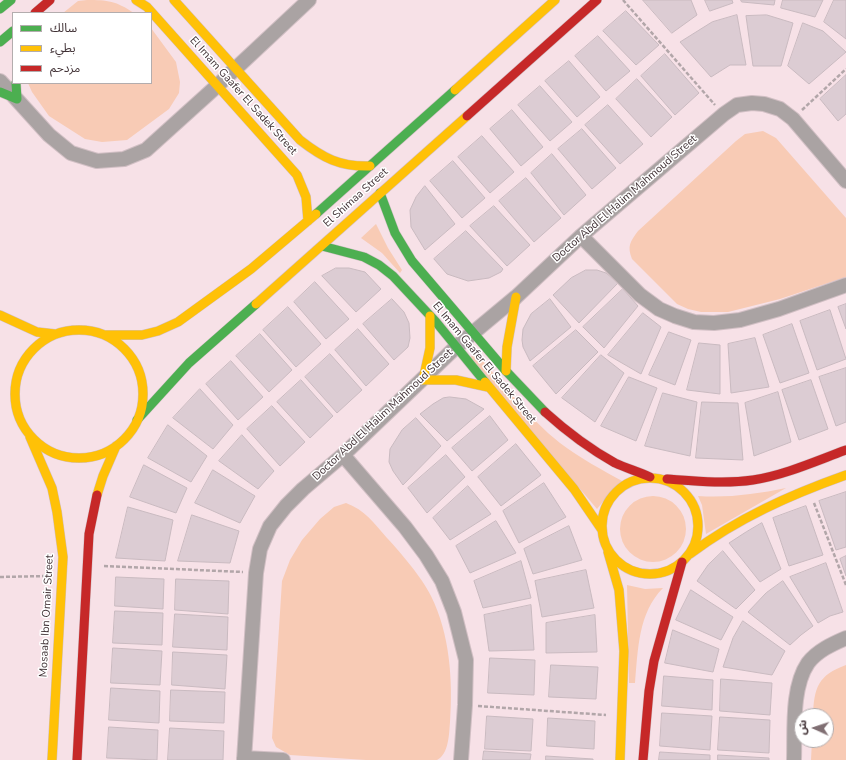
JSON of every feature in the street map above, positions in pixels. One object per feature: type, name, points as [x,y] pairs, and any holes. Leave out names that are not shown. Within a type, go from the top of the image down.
[{"type":"street","points":[[0,9],[11,0]]},
{"type":"street","points":[[36,12],[50,0]]},
{"type":"street","name":"El Imam Gaafer El Sadek Street","points":[[136,0],[151,12]]},
{"type":"street","name":"El Imam Gaafer El Sadek Street","points":[[174,0],[300,140],[317,154],[334,162],[357,167],[370,166]]},
{"type":"street","points":[[0,81],[50,136],[71,153],[97,161],[124,159],[146,150],[309,0]]},
{"type":"street","name":"El Shimaa Street","points":[[105,335],[142,335],[158,331],[178,322],[251,269],[308,221],[555,0]]},
{"type":"street","name":"El Shimaa Street","points":[[137,420],[189,363],[597,0]]},
{"type":"street","name":"El Imam Gaafer El Sadek Street","points":[[152,13],[297,175],[305,190],[309,207],[308,221]]},
{"type":"street","points":[[0,42],[12,33]]},
{"type":"street","points":[[16,84],[17,99]]},
{"type":"street","points":[[0,92],[17,99]]},
{"type":"street","name":"Doctor Abd El Halim Mahmoud Street","points":[[244,759],[256,573],[260,549],[270,526],[286,506],[303,489],[343,455],[456,347],[516,297],[581,236],[724,114],[737,105],[752,103],[764,104],[780,109],[793,119],[846,181]]},
{"type":"street","name":"El Imam Gaafer El Sadek Street","points":[[380,193],[395,233],[412,261],[474,332],[506,372],[540,408],[565,430],[616,463],[650,477]]},
{"type":"street","points":[[581,236],[640,295],[659,309],[694,322],[714,323],[740,320],[779,309],[846,285]]},
{"type":"street","name":"El Imam Gaafer El Sadek Street","points":[[322,246],[364,257],[379,265],[392,276],[430,316],[574,489],[602,530]]},
{"type":"street","points":[[506,372],[510,322],[516,297]]},
{"type":"street","points":[[0,315],[12,322],[37,332],[55,334]]},
{"type":"street","points":[[430,316],[430,348],[423,380],[445,378],[467,380],[488,387]]},
{"type":"street","points":[[6,394],[19,417],[27,431],[39,444],[53,452],[69,457],[86,458],[102,454],[116,446],[128,434],[137,420],[142,404],[143,387],[139,371],[131,356],[119,344],[105,335],[88,330],[71,330],[55,334],[42,341],[23,362],[15,389],[19,417]]},
{"type":"street","name":"Mosaab Ibn Omair Street","points":[[27,431],[52,488],[63,557],[52,760]]},
{"type":"street","points":[[77,760],[88,566],[87,549],[93,507],[103,475],[116,446]]},
{"type":"street","points":[[620,760],[624,651],[619,590],[602,530],[604,514],[610,499],[620,488],[634,480],[650,477],[724,482],[753,480],[774,475],[846,450]]},
{"type":"street","points":[[343,455],[405,527],[426,555],[442,581],[454,612],[464,654],[466,677],[461,760]]},
{"type":"street","points":[[606,544],[614,557],[625,567],[639,573],[654,574],[669,570],[723,530],[753,513],[808,488],[846,475]]},
{"type":"street","points":[[643,760],[649,692],[654,661],[685,559],[696,542],[699,526],[696,510],[688,495],[676,485],[662,478]]},
{"type":"street","points":[[794,760],[796,705],[802,676],[808,663],[819,652],[846,638]]},
{"type":"street","points":[[244,759],[283,760]]},
{"type":"path","points":[[622,0],[724,114]]},
{"type":"path","points":[[793,119],[846,69]]},
{"type":"path","points":[[808,488],[846,585]]},
{"type":"path","points":[[88,566],[256,573]]},
{"type":"path","points":[[0,577],[63,575]]},
{"type":"path","points":[[465,706],[622,716]]},
{"type":"shaded area","points":[[101,0],[112,2],[132,12],[64,12],[78,1]]},
{"type":"shaded area","points":[[152,29],[176,62],[180,82],[179,93],[169,109],[127,140],[102,142],[85,139],[49,116],[32,92],[28,84],[152,84]]},
{"type":"shaded area","points":[[763,131],[776,138],[846,218],[846,277],[780,299],[728,312],[701,312],[688,309],[677,304],[632,259],[630,251],[631,241],[638,231],[736,141],[745,134]]},
{"type":"shaded area","points":[[376,224],[388,248],[402,270],[400,273],[382,253],[361,238]]},
{"type":"shaded area","points":[[476,353],[526,411],[548,433],[575,454],[624,482],[610,493],[597,509],[469,358]]},
{"type":"shaded area","points":[[786,488],[706,534],[702,505],[698,496],[742,495]]},
{"type":"shaded area","points":[[653,496],[666,499],[676,506],[683,516],[686,529],[683,542],[676,552],[666,559],[653,562],[640,559],[630,552],[623,542],[620,529],[623,516],[630,506],[640,499]]},
{"type":"shaded area","points":[[346,503],[364,513],[399,551],[431,596],[437,611],[449,658],[451,706],[448,743],[444,753],[437,760],[366,760],[290,755],[276,747],[272,738],[282,581],[290,560],[302,540],[320,519],[334,507]]},
{"type":"shaded area","points":[[627,585],[645,589],[663,588],[648,609],[644,620],[639,645],[635,683],[629,683]]},
{"type":"shaded area","points":[[846,665],[846,760],[811,760],[812,748],[834,748],[834,708],[814,708],[816,690],[819,684],[829,673]]},
{"type":"building","points":[[643,0],[691,0],[697,15],[672,33]]},
{"type":"building","points":[[705,0],[732,0],[733,3],[710,11]]},
{"type":"building","points":[[741,0],[775,0],[774,5],[742,2]]},
{"type":"building","points":[[783,0],[823,0],[815,17],[781,8]]},
{"type":"building","points":[[834,0],[846,0],[846,39],[824,22]]},
{"type":"building","points":[[626,11],[659,45],[636,65],[603,31]]},
{"type":"building","points":[[737,15],[746,65],[730,65],[711,77],[680,42],[712,22]]},
{"type":"building","points":[[767,15],[793,23],[781,66],[753,66],[746,16]]},
{"type":"building","points":[[803,23],[823,31],[846,52],[809,84],[788,66]]},
{"type":"building","points":[[598,36],[630,71],[606,91],[575,56]]},
{"type":"building","points":[[665,54],[699,93],[675,115],[641,76]]},
{"type":"building","points":[[569,61],[600,97],[577,117],[545,81]]},
{"type":"building","points":[[846,75],[846,114],[838,121],[820,99]]},
{"type":"building","points":[[637,79],[672,117],[651,137],[616,99]]},
{"type":"building","points":[[540,86],[572,122],[550,141],[518,105]]},
{"type":"building","points":[[608,105],[643,144],[620,164],[585,125]]},
{"type":"building","points":[[512,110],[543,147],[521,166],[490,129]]},
{"type":"building","points":[[582,129],[616,168],[592,189],[558,149]]},
{"type":"building","points":[[482,136],[514,172],[490,193],[458,157]]},
{"type":"building","points":[[552,154],[586,195],[564,215],[531,173]]},
{"type":"building","points":[[453,161],[485,198],[462,218],[430,181]]},
{"type":"building","points":[[526,178],[561,218],[534,242],[499,201]]},
{"type":"building","points":[[425,186],[455,224],[425,250],[411,227],[410,210],[416,197]]},
{"type":"building","points":[[494,206],[530,245],[507,266],[470,226]]},
{"type":"building","points":[[466,231],[503,269],[501,272],[489,278],[468,281],[447,274],[434,259]]},
{"type":"building","points":[[336,268],[349,268],[365,272],[381,289],[356,312],[322,276]]},
{"type":"building","points":[[586,270],[597,270],[606,273],[618,283],[579,323],[553,295],[571,278]]},
{"type":"building","points":[[315,282],[349,319],[326,339],[294,302]]},
{"type":"building","points":[[623,289],[638,306],[604,348],[583,327]]},
{"type":"building","points":[[392,299],[404,312],[409,323],[410,338],[408,347],[394,360],[363,324]]},
{"type":"building","points":[[550,299],[571,327],[530,361],[523,347],[523,329],[531,314]]},
{"type":"building","points":[[846,304],[846,329],[838,307]]},
{"type":"building","points":[[288,307],[321,344],[296,367],[263,330]]},
{"type":"building","points":[[830,310],[846,359],[817,370],[800,321]]},
{"type":"building","points":[[643,313],[661,327],[641,374],[608,355]]},
{"type":"building","points":[[792,324],[809,373],[780,383],[763,335]]},
{"type":"building","points":[[358,329],[389,364],[366,386],[335,350]]},
{"type":"building","points":[[576,330],[598,352],[556,394],[533,366]]},
{"type":"building","points":[[669,332],[691,340],[675,385],[649,375]]},
{"type":"building","points":[[260,334],[292,370],[269,392],[236,356]]},
{"type":"building","points":[[755,338],[769,387],[731,393],[728,344]]},
{"type":"building","points":[[699,343],[720,345],[720,394],[687,390]]},
{"type":"building","points":[[330,354],[362,390],[337,413],[305,377]]},
{"type":"building","points":[[601,355],[624,373],[595,422],[562,398]]},
{"type":"building","points":[[231,361],[263,397],[238,420],[206,384]]},
{"type":"building","points":[[846,368],[846,422],[836,426],[819,377]]},
{"type":"building","points":[[629,377],[657,388],[636,441],[601,426]]},
{"type":"building","points":[[301,380],[333,416],[310,438],[277,402]]},
{"type":"building","points":[[811,380],[828,429],[799,440],[782,390]]},
{"type":"building","points":[[200,389],[233,425],[213,449],[173,418]]},
{"type":"building","points":[[778,392],[791,442],[754,456],[745,403]]},
{"type":"building","points":[[663,393],[697,402],[690,456],[645,446]]},
{"type":"building","points":[[450,397],[466,399],[484,409],[447,441],[420,414],[443,398]]},
{"type":"building","points":[[702,402],[738,403],[743,460],[696,458]]},
{"type":"building","points":[[272,406],[305,442],[280,466],[247,429]]},
{"type":"building","points":[[490,416],[508,440],[472,471],[452,448]]},
{"type":"building","points":[[416,418],[441,446],[403,485],[393,471],[389,462],[390,449],[402,430]]},
{"type":"building","points":[[168,425],[207,456],[191,482],[148,458]]},
{"type":"building","points":[[242,435],[274,471],[258,489],[219,461]]},
{"type":"building","points":[[516,444],[541,475],[501,506],[478,477]]},
{"type":"building","points":[[446,455],[465,477],[427,513],[408,488]]},
{"type":"building","points":[[144,465],[187,488],[176,513],[130,497]]},
{"type":"building","points":[[213,470],[255,496],[240,523],[195,503]]},
{"type":"building","points":[[544,483],[566,517],[519,543],[503,511]]},
{"type":"building","points":[[468,486],[491,514],[450,540],[433,518]]},
{"type":"building","points":[[846,492],[846,547],[836,550],[819,501]]},
{"type":"building","points":[[806,506],[823,555],[789,566],[773,518]]},
{"type":"building","points":[[128,507],[173,520],[165,561],[116,558]]},
{"type":"building","points":[[192,515],[239,531],[230,563],[178,561]]},
{"type":"building","points":[[496,521],[516,553],[470,573],[456,546]]},
{"type":"building","points":[[762,523],[781,569],[760,582],[729,543]]},
{"type":"building","points":[[569,526],[582,560],[533,574],[524,549]]},
{"type":"building","points":[[723,551],[755,590],[736,609],[697,581],[708,565]]},
{"type":"building","points":[[846,556],[846,576],[840,559]]},
{"type":"building","points":[[521,561],[531,598],[483,608],[474,581]]},
{"type":"building","points":[[826,563],[843,612],[830,616],[818,623],[790,577]]},
{"type":"building","points":[[586,570],[594,608],[542,617],[535,581]]},
{"type":"building","points":[[116,577],[164,579],[163,609],[115,606]]},
{"type":"building","points":[[176,579],[229,581],[228,614],[175,610]]},
{"type":"building","points":[[783,581],[813,626],[790,645],[748,612],[766,593]]},
{"type":"building","points":[[691,590],[733,617],[721,640],[676,620]]},
{"type":"building","points":[[531,605],[534,650],[489,651],[484,615]]},
{"type":"building","points":[[115,611],[163,613],[162,645],[113,643]]},
{"type":"building","points":[[175,614],[228,617],[227,650],[173,647]]},
{"type":"building","points":[[595,615],[597,652],[546,653],[546,623]]},
{"type":"building","points":[[743,621],[785,651],[772,675],[723,667],[733,638]]},
{"type":"building","points":[[673,630],[719,649],[713,672],[665,663]]},
{"type":"building","points":[[113,648],[162,651],[160,685],[111,683]]},
{"type":"building","points":[[173,652],[227,655],[225,689],[172,685]]},
{"type":"building","points":[[490,658],[535,660],[534,695],[488,693]]},
{"type":"building","points":[[551,665],[598,667],[596,699],[549,697]]},
{"type":"building","points":[[664,676],[713,680],[712,710],[662,706]]},
{"type":"building","points":[[721,679],[772,683],[770,715],[720,711]]},
{"type":"building","points":[[111,688],[160,691],[159,723],[109,720]]},
{"type":"building","points":[[171,690],[225,692],[224,723],[170,721]]},
{"type":"building","points":[[662,713],[712,716],[710,750],[660,746]]},
{"type":"building","points":[[487,716],[533,719],[531,751],[485,749]]},
{"type":"building","points":[[720,717],[770,720],[769,753],[718,750]]},
{"type":"building","points":[[548,718],[595,721],[594,749],[547,746]]},
{"type":"building","points":[[109,727],[158,730],[157,760],[107,758]]},
{"type":"building","points":[[170,728],[224,731],[223,760],[168,760]]},
{"type":"building","points":[[484,751],[531,754],[530,760],[483,760]]},
{"type":"building","points":[[660,752],[710,755],[710,760],[659,760]]},
{"type":"building","points":[[718,755],[769,758],[769,760],[718,760]]},
{"type":"building","points":[[546,756],[593,759],[593,760],[546,760]]},
{"type":"traffic: fast","points":[[0,9],[11,0]]},
{"type":"traffic: fast","points":[[0,42],[12,32]]},
{"type":"traffic: fast","points":[[0,92],[17,99],[16,84]]},
{"type":"traffic: fast","points":[[316,214],[455,90]]},
{"type":"traffic: fast","points":[[380,193],[395,233],[412,261],[506,371],[545,412]]},
{"type":"traffic: fast","points":[[322,246],[364,257],[379,265],[393,276],[436,322],[485,382]]},
{"type":"traffic: fast","points":[[137,420],[189,363],[256,304]]},
{"type":"traffic: slow","points":[[136,0],[147,7],[151,12]]},
{"type":"traffic: slow","points":[[174,0],[300,140],[316,152],[332,160],[350,165],[370,166]]},
{"type":"traffic: slow","points":[[455,90],[555,0]]},
{"type":"traffic: slow","points":[[152,13],[297,175],[306,197],[308,221]]},
{"type":"traffic: slow","points":[[256,304],[467,116]]},
{"type":"traffic: slow","points":[[105,335],[142,335],[158,331],[178,322],[251,269],[316,214]]},
{"type":"traffic: slow","points":[[506,371],[507,347],[516,297]]},
{"type":"traffic: slow","points":[[0,315],[37,332],[55,334]]},
{"type":"traffic: slow","points":[[430,316],[430,348],[423,380],[456,380],[488,387]]},
{"type":"traffic: slow","points":[[79,330],[91,331],[103,335],[124,349],[138,370],[142,382],[143,394],[142,406],[138,418],[124,439],[103,453],[91,457],[79,458],[67,457],[55,453],[34,439],[20,418],[16,406],[15,394],[16,382],[20,370],[34,349],[55,335],[67,331],[79,330]]},
{"type":"traffic: slow","points":[[485,382],[574,489],[602,530]]},
{"type":"traffic: slow","points":[[30,437],[52,488],[63,557],[52,760]]},
{"type":"traffic: slow","points":[[97,495],[103,476],[116,446]]},
{"type":"traffic: slow","points":[[690,554],[727,529],[765,508],[846,475]]},
{"type":"traffic: slow","points":[[650,478],[668,482],[677,486],[684,492],[690,499],[694,508],[698,526],[694,544],[690,553],[684,560],[677,566],[668,570],[650,574],[632,570],[623,566],[616,560],[610,553],[606,544],[602,526],[606,508],[610,499],[616,492],[623,486],[632,482],[650,478]]},
{"type":"traffic: slow","points":[[608,552],[619,590],[624,651],[620,760]]},
{"type":"traffic: jam","points":[[36,12],[50,0]]},
{"type":"traffic: jam","points":[[467,116],[597,0]]},
{"type":"traffic: jam","points":[[545,412],[596,452],[615,463],[650,477]]},
{"type":"traffic: jam","points":[[667,479],[721,482],[753,480],[789,471],[846,450]]},
{"type":"traffic: jam","points":[[77,760],[89,534],[97,495]]},
{"type":"traffic: jam","points":[[643,760],[649,691],[654,661],[682,562]]}]
